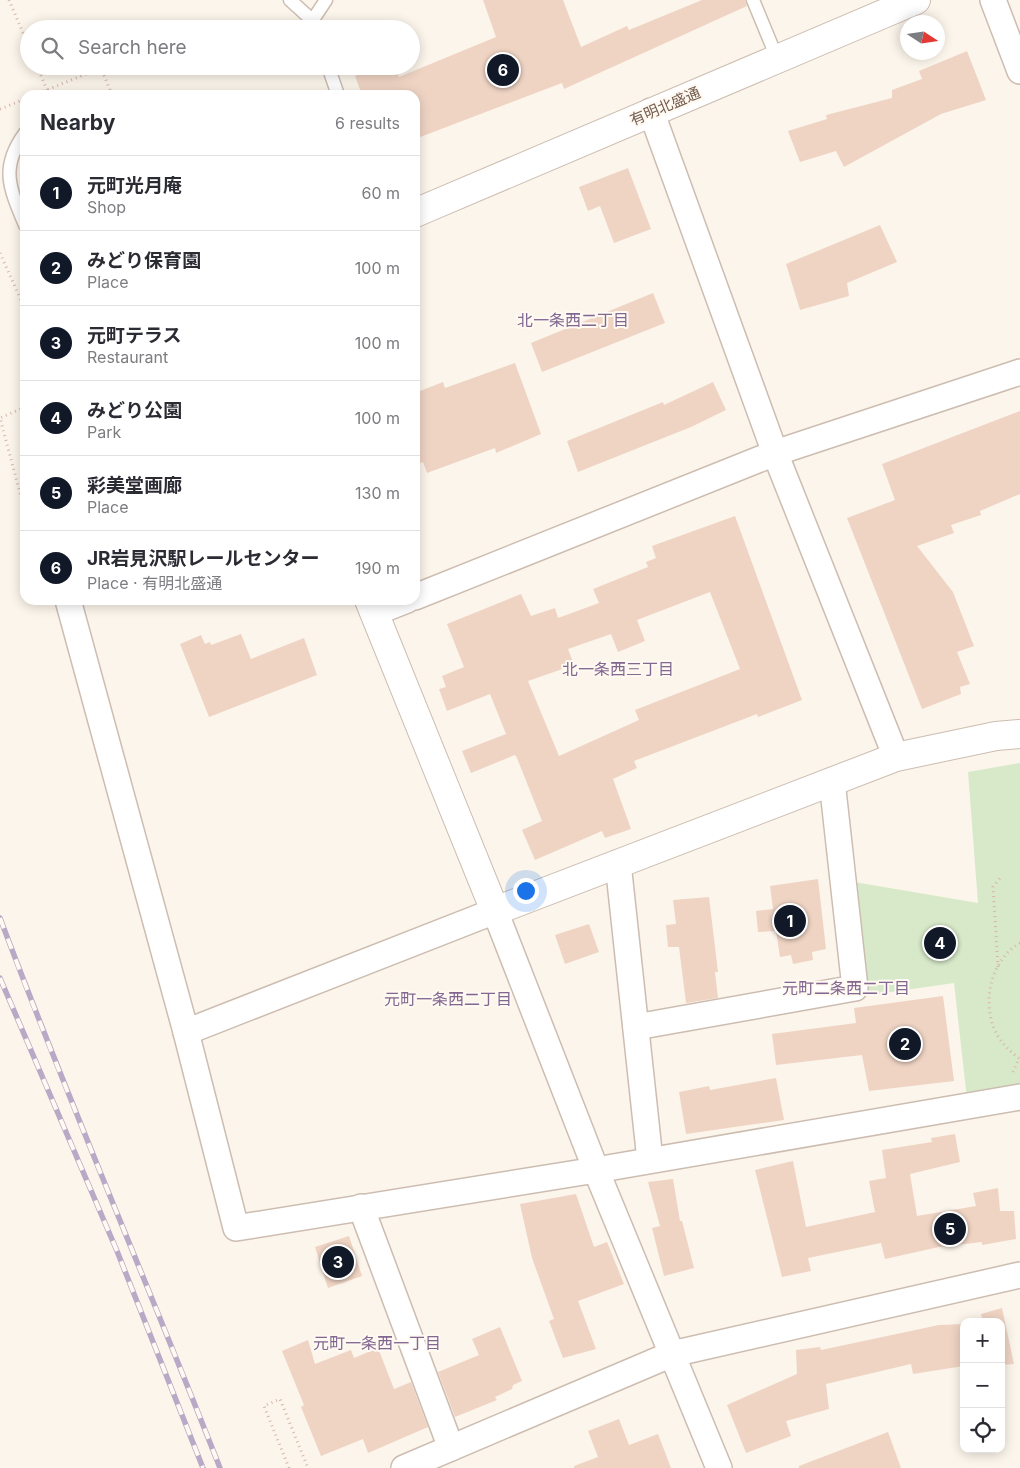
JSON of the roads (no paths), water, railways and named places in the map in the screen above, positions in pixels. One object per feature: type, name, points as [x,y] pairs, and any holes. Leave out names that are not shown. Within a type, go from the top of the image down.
[{"type":"street","name":"有明北盛通","points":[[420,211],[916,0]]},
{"type":"street","points":[[993,0],[1020,71]]},
{"type":"street","points":[[651,112],[775,453],[896,757]]},
{"type":"street","points":[[420,595],[775,453],[1020,372]]},
{"type":"street","points":[[69,605],[186,1032],[236,1228],[596,1170],[1020,1097]]},
{"type":"street","points":[[371,606],[596,1170],[719,1468]]},
{"type":"street","points":[[186,1032],[494,911],[896,757],[996,736],[1020,734]]},
{"type":"street","points":[[636,1027],[855,988],[832,781]]},
{"type":"street","points":[[618,863],[650,1160]]},
{"type":"street","points":[[361,1207],[450,1448]]},
{"type":"street","points":[[404,1468],[672,1354],[1020,1275]]},
{"type":"lane","points":[[290,0],[306,20]]},
{"type":"lane","points":[[314,20],[326,0]]},
{"type":"lane","points":[[753,0],[777,58]]},
{"type":"lane","points":[[331,75],[336,90]]},
{"type":"lane","points":[[20,138],[7,158],[4,176],[20,213]]},
{"type":"railway","points":[[0,918],[53,1056],[220,1468]]},
{"type":"railway","points":[[0,978],[117,1251],[203,1468]]},
{"type":"place","name":"JR岩見沢駅レールセンター","points":[[503,70]]},
{"type":"place","name":"元町光月庵","points":[[790,921]]},
{"type":"place","name":"みどり公園","points":[[940,943]]},
{"type":"place","name":"みどり保育園","points":[[905,1044]]},
{"type":"place","name":"彩美堂画廊","points":[[950,1229]]},
{"type":"place","name":"元町テラス","points":[[338,1262]]},
{"type":"district","name":"北一条西二丁目","points":[[573,320]]},
{"type":"district","name":"北一条西三丁目","points":[[618,669]]},
{"type":"district","name":"元町二条西二丁目","points":[[846,988]]},
{"type":"district","name":"元町一条西二丁目","points":[[448,999]]},
{"type":"district","name":"元町一条西一丁目","points":[[377,1343]]}]
